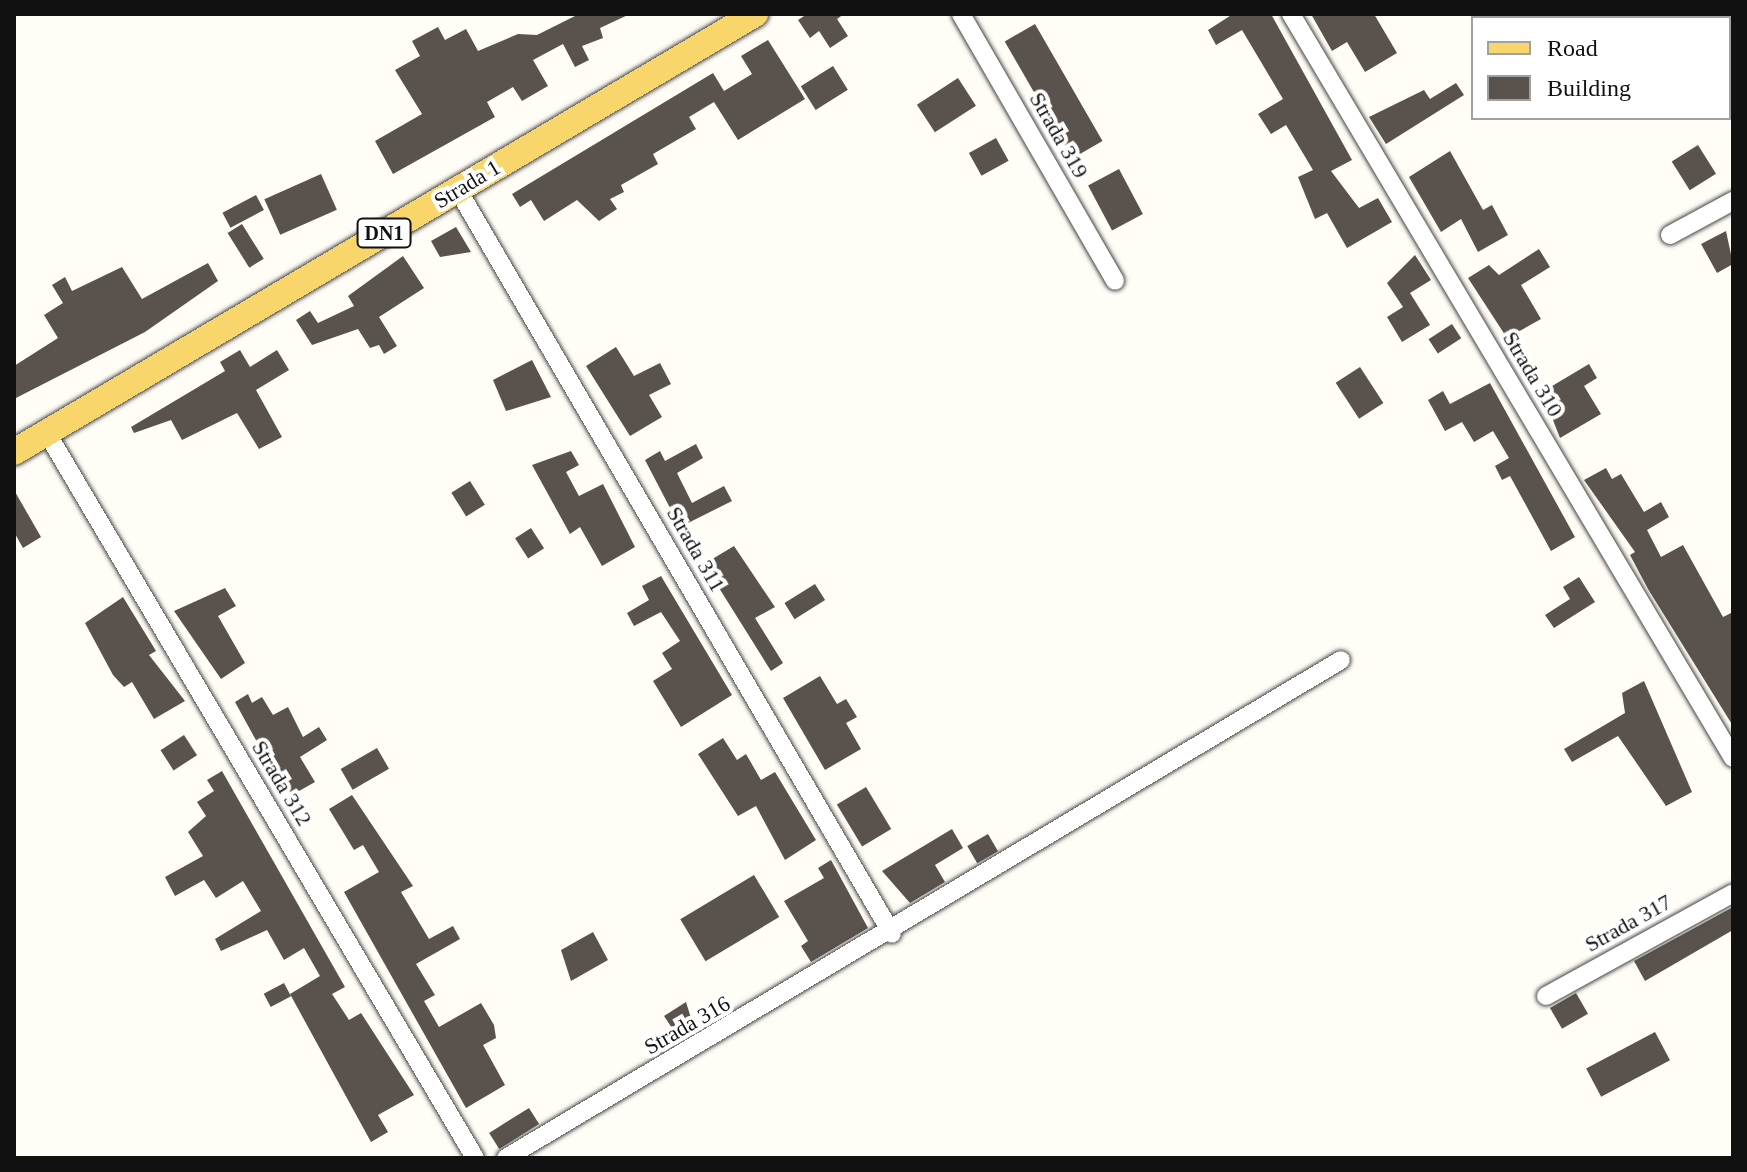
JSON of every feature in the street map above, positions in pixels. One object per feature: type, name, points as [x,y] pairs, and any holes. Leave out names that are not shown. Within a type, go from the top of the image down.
[{"type":"main road","name":"Strada 1","points":[[14,452],[755,14]]},
{"type":"street","name":"Strada 319","points":[[961,14],[1115,281]]},
{"type":"street","name":"Strada 310","points":[[1291,14],[1733,758]]},
{"type":"street","name":"Strada 311","points":[[458,190],[892,934]]},
{"type":"street","points":[[1670,235],[1733,201]]},
{"type":"street","name":"Strada 312","points":[[47,433],[475,1158]]},
{"type":"street","name":"Strada 316","points":[[506,1158],[892,934],[1341,660]]},
{"type":"street","name":"Strada 317","points":[[1546,996],[1733,893]]},
{"type":"building","points":[[579,14],[630,14],[600,28],[603,38],[582,46],[589,60],[575,67],[563,44],[533,60],[548,86],[522,101],[513,87],[487,102],[495,117],[393,174],[375,141],[422,114],[395,70],[420,56],[412,41],[438,27],[445,40],[466,29],[478,51],[518,34],[537,35]]},
{"type":"building","points":[[807,14],[844,14],[837,19],[848,36],[830,48],[819,31],[810,38],[798,20]]},
{"type":"building","points":[[1233,14],[1271,14],[1352,160],[1331,171],[1359,208],[1378,198],[1392,222],[1347,248],[1327,213],[1315,219],[1298,177],[1313,170],[1286,125],[1271,134],[1258,114],[1283,99],[1242,30],[1216,45],[1208,30]]},
{"type":"building","points":[[1311,14],[1374,14],[1397,53],[1365,72],[1347,42],[1332,51]]},
{"type":"building","points":[[1035,24],[1102,141],[1072,158],[1005,42]]},
{"type":"building","points":[[768,40],[805,99],[738,140],[714,102],[689,117],[696,129],[653,154],[658,164],[621,185],[624,192],[610,199],[617,209],[599,221],[577,200],[544,221],[531,200],[520,207],[512,194],[713,73],[724,91],[752,74],[741,56]]},
{"type":"building","points":[[833,66],[848,90],[816,110],[801,86]]},
{"type":"building","points":[[958,78],[976,106],[935,132],[917,105]]},
{"type":"building","points":[[1456,83],[1464,95],[1386,144],[1369,117],[1424,90],[1430,99]]},
{"type":"building","points":[[996,138],[1009,161],[981,176],[969,153]]},
{"type":"building","points":[[1698,145],[1716,174],[1690,190],[1672,161]]},
{"type":"building","points":[[1450,151],[1483,210],[1492,205],[1508,235],[1478,252],[1461,219],[1441,232],[1409,177]]},
{"type":"building","points":[[1119,169],[1143,214],[1112,230],[1088,185]]},
{"type":"building","points":[[321,174],[337,210],[280,235],[264,199]]},
{"type":"building","points":[[256,195],[264,210],[230,228],[222,213]]},
{"type":"building","points":[[242,224],[264,259],[249,268],[228,233]]},
{"type":"building","points":[[456,227],[471,252],[440,257],[431,241]]},
{"type":"building","points":[[1726,231],[1733,264],[1717,273],[1701,244]]},
{"type":"building","points":[[1539,249],[1550,267],[1521,285],[1541,319],[1507,338],[1468,278],[1489,265],[1499,275]]},
{"type":"building","points":[[1415,255],[1431,280],[1410,293],[1430,325],[1402,342],[1387,317],[1403,307],[1387,283]]},
{"type":"building","points":[[403,256],[424,288],[379,317],[397,346],[384,354],[379,345],[370,348],[358,329],[312,345],[296,320],[310,311],[318,323],[354,306],[348,296]]},
{"type":"building","points":[[208,263],[218,281],[145,332],[14,399],[14,366],[58,338],[44,315],[63,303],[52,285],[65,277],[72,291],[122,267],[142,299]]},
{"type":"building","points":[[1452,324],[1461,338],[1438,354],[1429,339]]},
{"type":"building","points":[[616,347],[634,376],[660,363],[671,384],[649,395],[662,417],[630,436],[586,366]]},
{"type":"building","points":[[240,350],[250,367],[277,350],[289,370],[256,390],[282,437],[259,449],[237,413],[182,440],[171,420],[134,433],[131,427],[225,371],[220,362]]},
{"type":"building","points":[[532,360],[551,397],[506,411],[493,380]]},
{"type":"building","points":[[1589,364],[1597,378],[1584,386],[1601,414],[1560,438],[1542,392]]},
{"type":"building","points":[[1360,367],[1383,403],[1359,419],[1336,383]]},
{"type":"building","points":[[1490,383],[1575,537],[1551,551],[1510,476],[1502,480],[1495,466],[1509,458],[1493,431],[1474,442],[1462,422],[1445,431],[1428,400],[1443,391],[1450,404]]},
{"type":"building","points":[[696,444],[703,458],[677,473],[692,503],[724,486],[732,501],[680,527],[645,460],[660,451],[665,461]]},
{"type":"building","points":[[571,451],[579,465],[566,472],[579,496],[603,484],[635,547],[602,566],[580,527],[570,534],[532,465]]},
{"type":"building","points":[[1606,468],[1612,479],[1621,474],[1644,512],[1661,502],[1669,517],[1647,530],[1661,557],[1683,545],[1723,617],[1733,612],[1733,726],[1648,589],[1630,555],[1635,552],[1584,480]]},
{"type":"building","points":[[470,481],[485,505],[466,516],[451,493]]},
{"type":"building","points":[[14,490],[41,537],[23,548],[14,532]]},
{"type":"building","points":[[531,528],[544,548],[528,558],[515,538]]},
{"type":"building","points":[[734,546],[775,607],[755,618],[783,663],[771,671],[704,564]]},
{"type":"building","points":[[661,576],[732,695],[681,727],[653,681],[672,669],[662,653],[680,641],[661,612],[634,626],[627,613],[649,600],[642,586]]},
{"type":"building","points":[[1579,577],[1595,602],[1554,628],[1545,615],[1570,599],[1563,587]]},
{"type":"building","points":[[815,584],[825,600],[795,619],[784,603]]},
{"type":"building","points":[[225,588],[236,606],[218,616],[245,663],[221,679],[174,611]]},
{"type":"building","points":[[123,597],[156,651],[149,655],[185,701],[154,719],[132,682],[124,687],[113,675],[85,623]]},
{"type":"building","points":[[820,676],[837,704],[846,699],[857,717],[846,723],[861,749],[825,770],[783,698]]},
{"type":"building","points":[[1644,681],[1692,792],[1666,806],[1618,736],[1572,762],[1564,749],[1625,713],[1622,693]]},
{"type":"building","points":[[248,694],[252,703],[262,697],[273,715],[288,707],[303,737],[319,727],[327,740],[300,757],[315,782],[292,795],[274,773],[235,702]]},
{"type":"building","points":[[184,735],[197,755],[174,770],[161,750]]},
{"type":"building","points":[[723,738],[737,760],[746,754],[761,780],[775,772],[816,840],[785,860],[756,806],[738,816],[698,754]]},
{"type":"building","points":[[377,748],[389,769],[353,790],[341,769]]},
{"type":"building","points":[[222,771],[345,987],[332,994],[349,1020],[361,1013],[414,1095],[378,1115],[388,1132],[371,1142],[290,994],[320,976],[304,948],[284,960],[267,930],[221,951],[215,939],[261,911],[243,881],[216,898],[204,880],[175,896],[165,877],[203,856],[188,832],[206,816],[197,802],[214,791],[207,780]]},
{"type":"building","points":[[866,787],[891,829],[862,847],[837,805]]},
{"type":"building","points":[[352,795],[413,886],[401,892],[429,939],[453,926],[460,939],[416,964],[435,995],[424,1001],[439,1027],[481,1003],[494,1025],[496,1038],[483,1045],[505,1085],[466,1108],[344,892],[379,872],[363,845],[354,850],[329,809]]},
{"type":"building","points":[[952,829],[963,848],[935,865],[945,882],[910,903],[882,871]]},
{"type":"building","points":[[988,834],[998,851],[977,863],[967,846]]},
{"type":"building","points":[[831,860],[868,928],[811,962],[801,946],[808,941],[784,901],[824,878],[818,868]]},
{"type":"building","points":[[754,875],[779,917],[706,961],[680,919]]},
{"type":"building","points":[[1733,907],[1733,930],[1645,981],[1634,961]]},
{"type":"building","points":[[593,932],[608,960],[571,981],[561,950]]},
{"type":"building","points":[[284,983],[291,996],[271,1007],[264,994]]},
{"type":"building","points":[[1576,993],[1588,1014],[1562,1029],[1550,1008]]},
{"type":"building","points":[[686,1002],[695,1031],[680,1040],[664,1016]]},
{"type":"building","points":[[1655,1032],[1670,1060],[1601,1097],[1586,1069]]},
{"type":"building","points":[[529,1108],[539,1124],[499,1149],[489,1133]]}]
